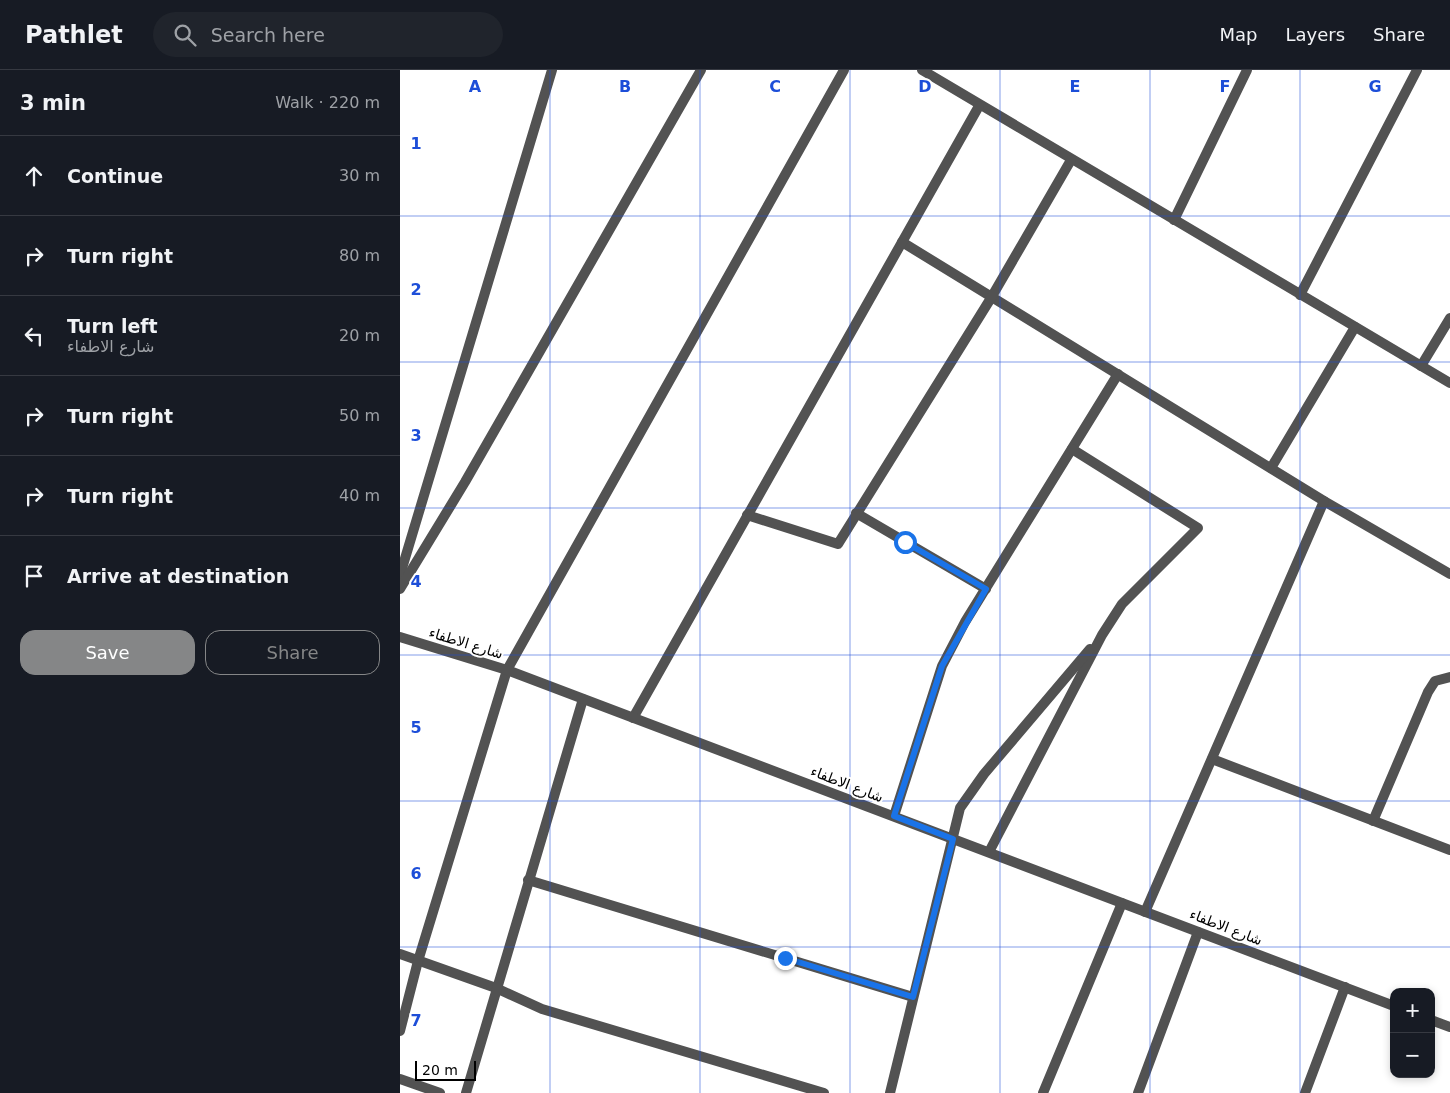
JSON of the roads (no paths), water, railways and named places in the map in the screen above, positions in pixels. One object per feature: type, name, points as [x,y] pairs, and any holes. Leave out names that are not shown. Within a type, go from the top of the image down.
[{"type":"street","points":[[400,576],[552,70]]},
{"type":"street","points":[[400,589],[465,482],[700,70]]},
{"type":"street","points":[[400,1031],[418,960],[507,670],[844,70]]},
{"type":"street","points":[[922,70],[979,106],[1450,383]]},
{"type":"street","points":[[1174,220],[1247,70]]},
{"type":"street","points":[[1300,295],[1417,70]]},
{"type":"street","points":[[633,718],[979,106]]},
{"type":"street","points":[[747,515],[838,544],[991,298],[1071,160]]},
{"type":"street","points":[[902,242],[1324,501],[1450,574]]},
{"type":"street","points":[[1421,366],[1450,318]]},
{"type":"street","points":[[1271,468],[1355,327]]},
{"type":"street","points":[[894,816],[942,666],[986,589],[1118,374]]},
{"type":"street","points":[[989,852],[1102,635],[1122,604],[1198,528],[1072,449]]},
{"type":"street","points":[[1145,912],[1324,501]]},
{"type":"street","points":[[856,514],[986,589]]},
{"type":"street","points":[[890,1093],[960,808],[984,774],[1102,635]]},
{"type":"street","name":"شارع الاطفاء","points":[[400,637],[507,670],[1390,1004]]},
{"type":"street","points":[[1373,821],[1428,692],[1435,681],[1450,677]]},
{"type":"street","points":[[466,1093],[583,699]]},
{"type":"street","points":[[1212,759],[1450,850]]},
{"type":"street","points":[[528,880],[913,997]]},
{"type":"street","points":[[1043,1093],[1122,903]]},
{"type":"street","points":[[1138,1093],[1198,932]]},
{"type":"street","points":[[400,954],[496,988],[542,1009],[824,1093]]},
{"type":"street","points":[[1305,1093],[1345,987]]},
{"type":"street","points":[[1435,1021],[1450,1027]]},
{"type":"street","points":[[400,1079],[440,1093]]}]
